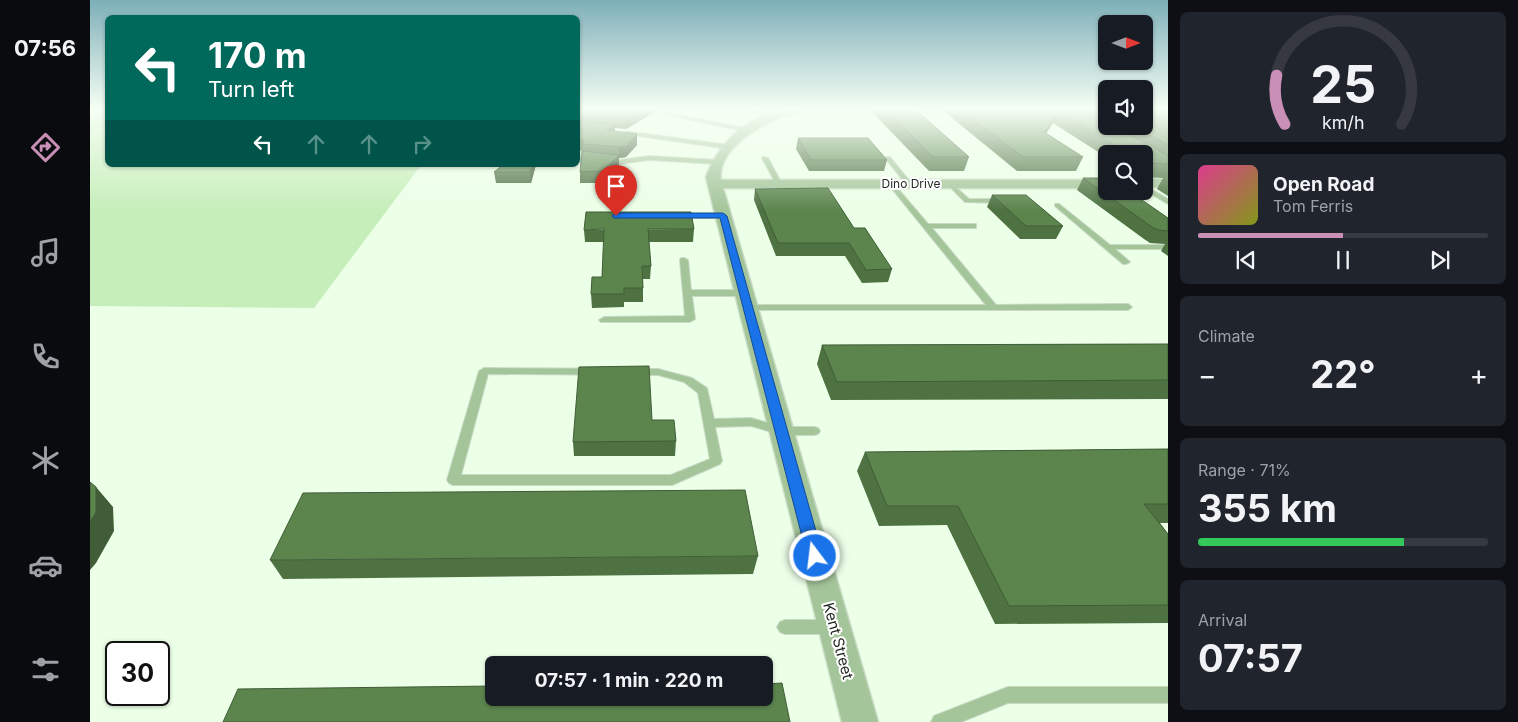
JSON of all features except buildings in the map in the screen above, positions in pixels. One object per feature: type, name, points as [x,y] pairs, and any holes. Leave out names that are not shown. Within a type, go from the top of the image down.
[{"type":"street","points":[[723,154],[731,143]]},
{"type":"street","name":"Kent Street","points":[[723,154],[713,177],[860,722]]},
{"type":"street","name":"Dino Drive","points":[[715,184],[950,184],[1002,181],[1098,184]]},
{"type":"street","points":[[1153,184],[1168,184]]},
{"type":"lane","points":[[668,143],[723,154]]},
{"type":"lane","points":[[580,158],[618,162],[649,158],[723,154]]},
{"type":"lane","points":[[765,158],[778,184]]},
{"type":"lane","points":[[888,158],[909,184]]},
{"type":"lane","points":[[891,184],[993,307]]},
{"type":"lane","points":[[950,184],[967,201],[1005,201]]},
{"type":"lane","points":[[1153,193],[1168,202]]},
{"type":"lane","points":[[1057,204],[1126,262]]},
{"type":"lane","points":[[666,216],[723,216]]},
{"type":"lane","points":[[926,226],[974,226]]},
{"type":"lane","points":[[1108,248],[1168,247]]},
{"type":"lane","points":[[604,320],[690,319],[684,260]]},
{"type":"lane","points":[[687,294],[746,301],[993,307],[1128,307]]},
{"type":"lane","points":[[484,371],[658,372],[688,380],[703,390],[709,423],[716,462],[672,480],[453,480],[484,371]]},
{"type":"lane","points":[[709,423],[751,422],[782,431],[814,431]]},
{"type":"lane","points":[[784,627],[834,627]]},
{"type":"lane","points":[[940,722],[1008,695],[1168,695]]},
{"type":"green space","points":[[90,143],[105,143],[105,167],[420,167],[314,308],[90,306]]},
{"type":"route","points":[[616,216],[723,216],[815,556]]}]
